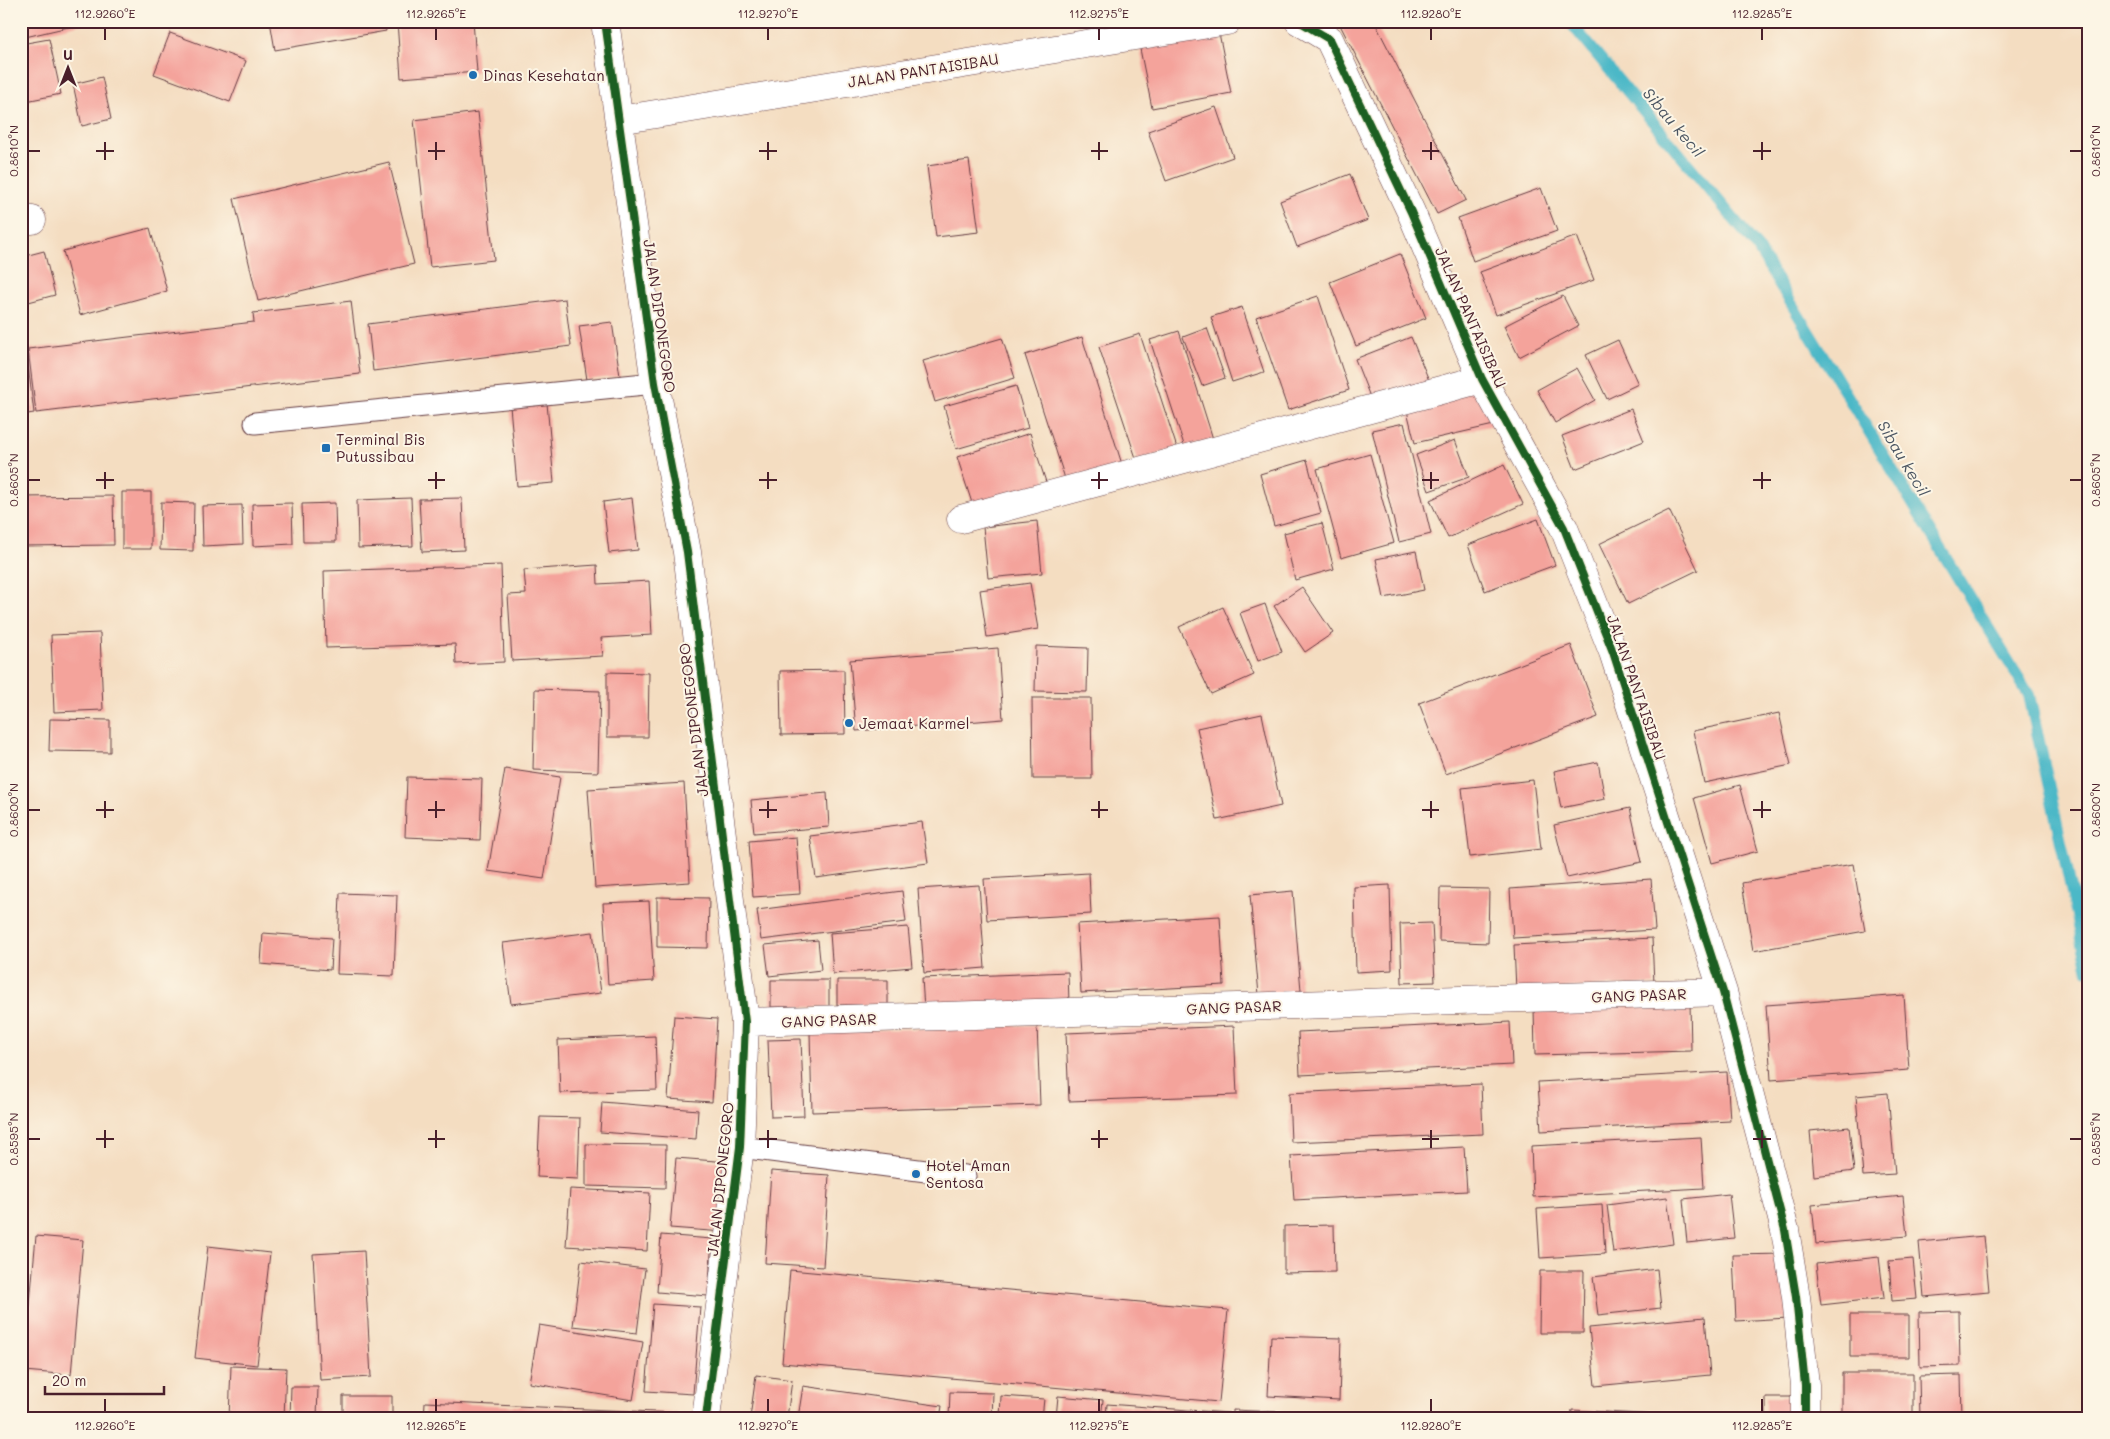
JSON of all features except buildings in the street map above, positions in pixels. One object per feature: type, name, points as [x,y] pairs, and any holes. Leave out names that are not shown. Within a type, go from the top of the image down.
[{"type":"street","name":"JALAN DIPONEGORO","points":[[605,21],[654,383],[687,552],[745,1022],[740,1147],[706,1418]]},
{"type":"street","name":"JALAN PANTAISIBAU","points":[[619,120],[1227,21]]},
{"type":"street","name":"JALAN PANTAISIBAU","points":[[1299,21],[1329,39],[1411,212],[1482,379],[1564,528],[1610,643],[1723,992],[1785,1230],[1796,1297],[1806,1418]]},
{"type":"street","points":[[961,519],[1482,379]]},
{"type":"street","name":"GANG PASAR","points":[[745,1022],[1723,992]]},
{"type":"lane","points":[[256,423],[654,383]]},
{"type":"lane","points":[[740,1147],[965,1176]]},
{"type":"waterway","name":"Sibau kecil","points":[[1569,21],[1757,247],[2029,695],[2089,971]]},
{"type":"cycle path","points":[[605,21],[655,383],[687,552],[745,1022],[740,1147],[706,1418]]},
{"type":"cycle path","points":[[1299,21],[1329,39],[1411,212],[1482,379],[1564,528],[1613,652],[1723,992],[1785,1230],[1796,1297],[1805,1385],[1805,1418]]},
{"type":"place","name":"Dinas Kesehatan","points":[[473,75]]},
{"type":"place","name":"Terminal Bis Putussibau","points":[[326,448]]},
{"type":"place","name":"Jemaat Karmel","points":[[849,723]]},
{"type":"place","name":"Hotel Aman Sentosa","points":[[916,1174]]}]
